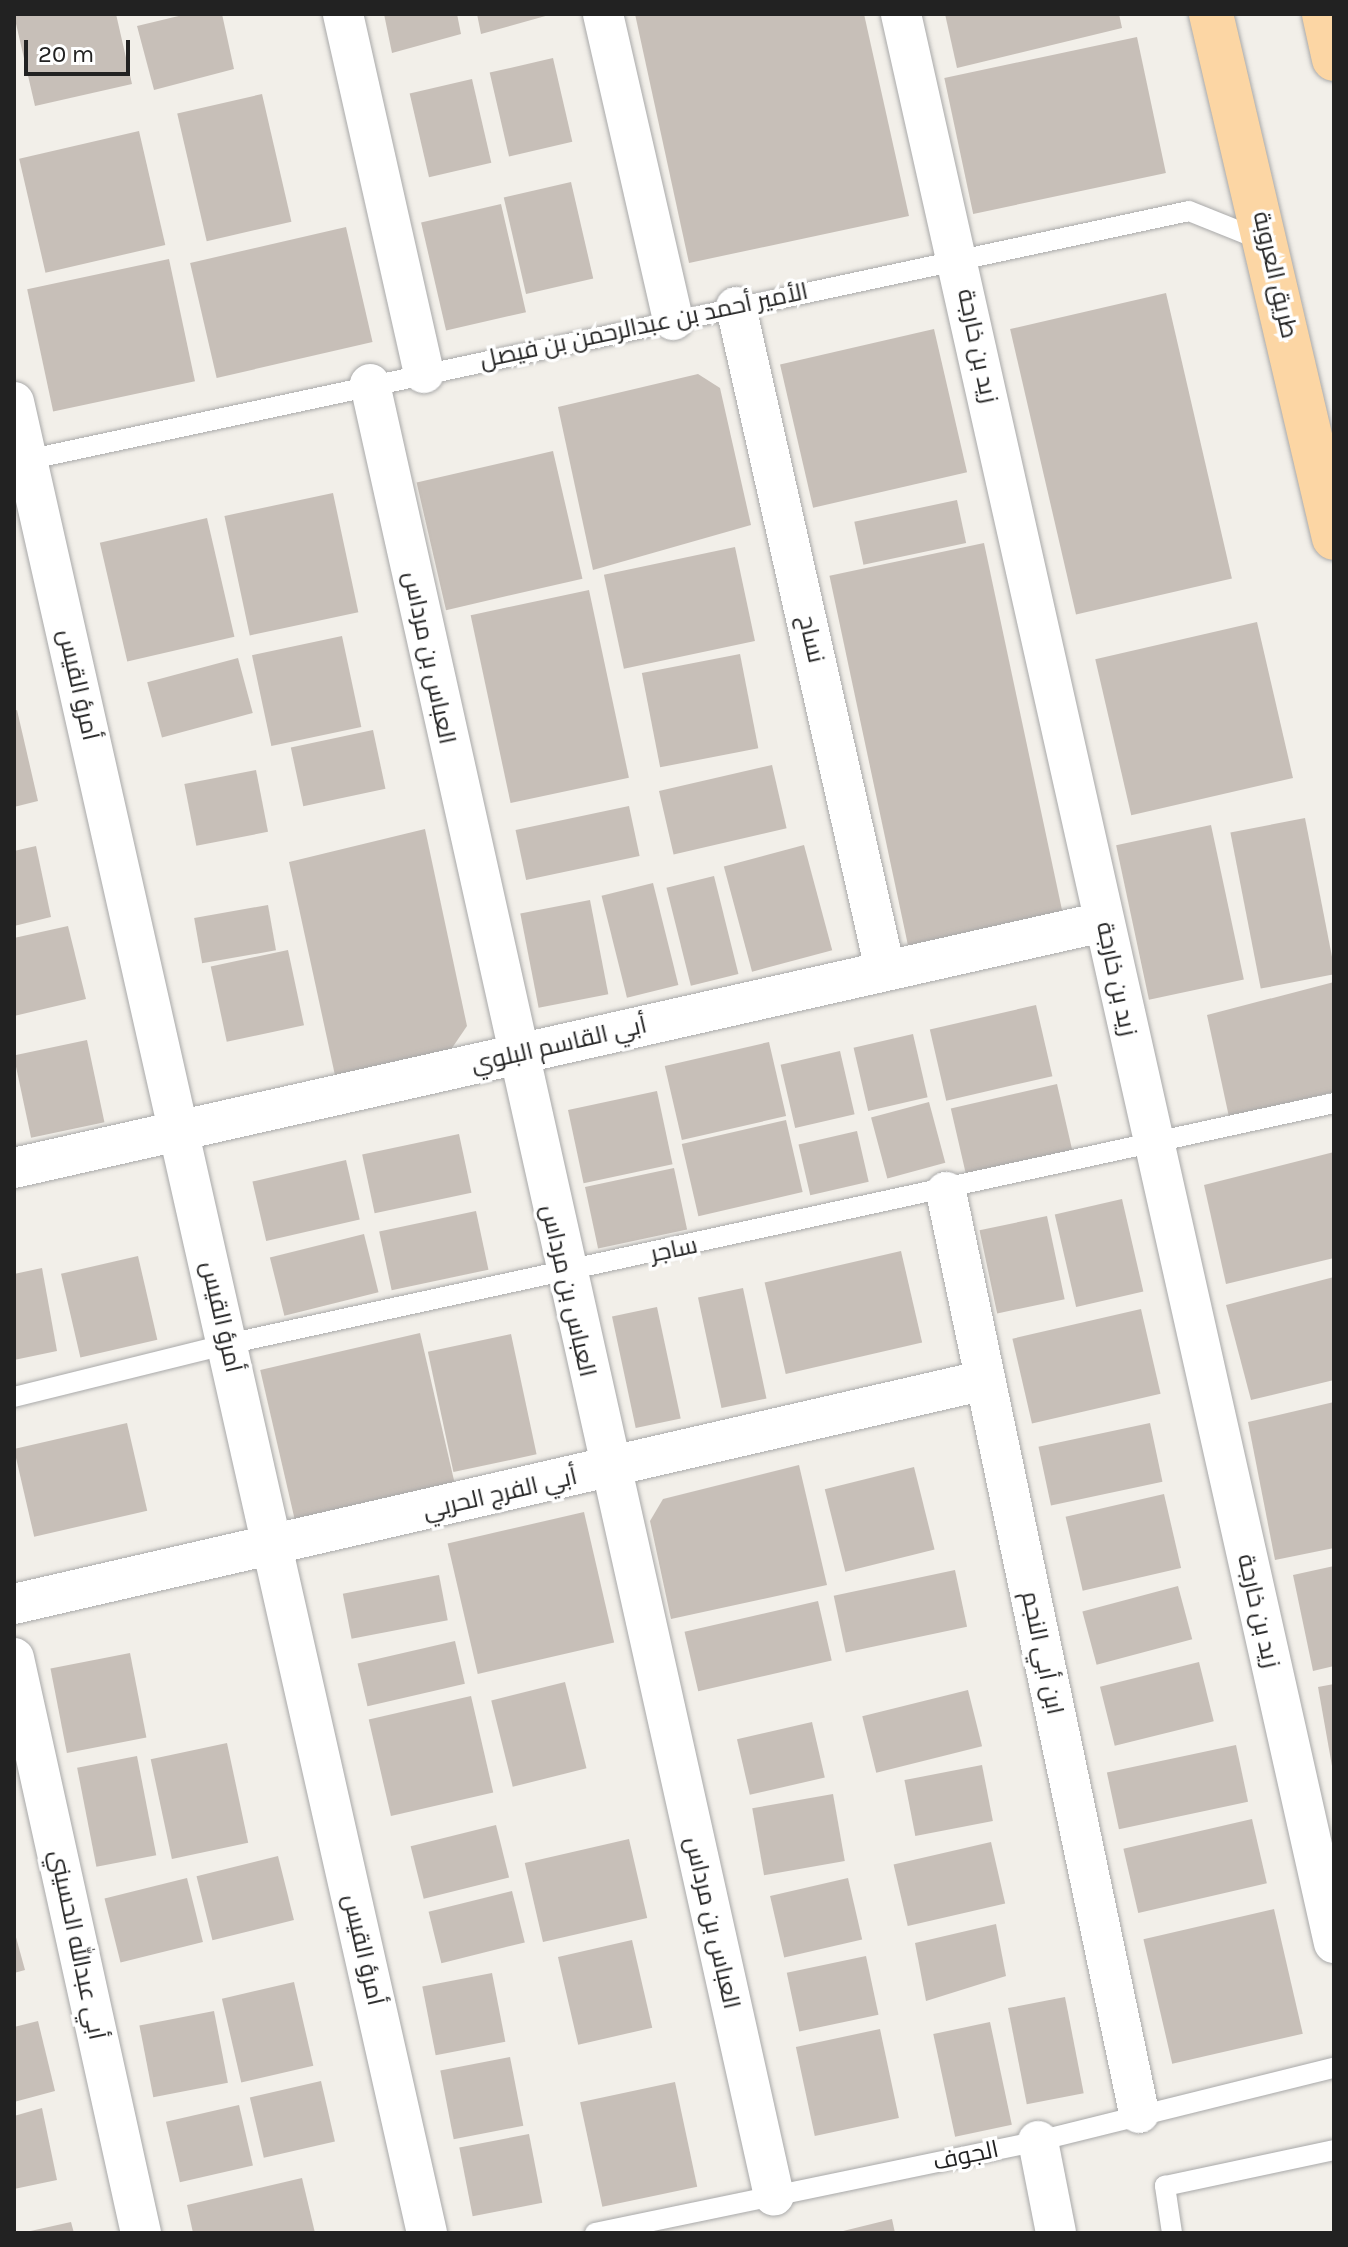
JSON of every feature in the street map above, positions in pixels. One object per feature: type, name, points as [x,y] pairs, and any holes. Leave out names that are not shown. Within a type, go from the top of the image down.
[{"type":"main road","name":"طريق العروبة","points":[[1211,14],[1269,245],[1334,538]]},
{"type":"main road","points":[[1324,14],[1334,59]]},
{"type":"street","points":[[343,14],[424,373]]},
{"type":"street","points":[[603,14],[673,320]]},
{"type":"street","name":"زيد بن خارجة","points":[[901,14],[1152,1146],[1334,1943]]},
{"type":"street","name":"نساح","points":[[736,307],[885,970]]},
{"type":"street","name":"العباس بن مرداس","points":[[370,384],[515,1056],[774,2196]]},
{"type":"street","name":"أمرؤ القيس","points":[[14,402],[20,461],[228,1344],[427,2233]]},
{"type":"street","name":"أبي القاسم البلوي","points":[[14,1168],[1103,922]]},
{"type":"street","name":"ابن أبي النجم","points":[[946,1192],[1139,2113]]},
{"type":"street","name":"أبي الفرج الحربي","points":[[14,1604],[272,1548],[985,1380]]},
{"type":"street","name":"أبي عبدالله الحسيني","points":[[14,1658],[141,2233]]},
{"type":"street","points":[[1038,2141],[1056,2233]]},
{"type":"lane","name":"الأمير أحمد بن عبدالرحمن بن فيصل","points":[[20,461],[957,257],[1189,211],[1269,245]]},
{"type":"lane","name":"ساجر","points":[[14,1397],[228,1344],[946,1192],[1334,1103]]},
{"type":"lane","name":"الجوف","points":[[595,2233],[1038,2141],[1139,2113],[1334,2068]]},
{"type":"lane","points":[[1172,2233],[1165,2186],[1334,2150]]},
{"type":"building","points":[[116,14],[132,84],[35,106],[14,15]]},
{"type":"building","points":[[187,14],[222,14],[234,69],[154,90],[137,26]]},
{"type":"building","points":[[384,14],[457,14],[461,34],[392,53]]},
{"type":"building","points":[[477,14],[549,14],[549,15],[481,34]]},
{"type":"building","points":[[635,14],[864,14],[909,216],[689,263]]},
{"type":"building","points":[[945,14],[1119,14],[1122,28],[957,68]]},
{"type":"building","points":[[1137,37],[1166,173],[973,214],[944,78]]},
{"type":"building","points":[[553,58],[572,142],[509,156],[490,73]]},
{"type":"building","points":[[472,79],[491,163],[429,177],[410,93]]},
{"type":"building","points":[[262,94],[291,222],[207,241],[177,114]]},
{"type":"building","points":[[139,131],[165,245],[45,273],[19,159]]},
{"type":"building","points":[[571,182],[593,278],[526,294],[504,198]]},
{"type":"building","points":[[501,204],[526,312],[446,331],[421,222]]},
{"type":"building","points":[[346,227],[373,342],[217,378],[190,263]]},
{"type":"building","points":[[169,259],[195,381],[53,411],[27,289]]},
{"type":"building","points":[[1166,293],[1232,578],[1076,614],[1010,329]]},
{"type":"building","points":[[934,329],[967,472],[813,508],[780,365]]},
{"type":"building","points":[[698,374],[720,388],[751,525],[593,570],[558,407]]},
{"type":"building","points":[[553,451],[582,579],[446,610],[417,482]]},
{"type":"building","points":[[333,493],[358,612],[250,635],[224,516]]},
{"type":"building","points":[[957,500],[966,543],[863,565],[854,522]]},
{"type":"building","points":[[207,518],[234,637],[127,662],[100,543]]},
{"type":"building","points":[[984,543],[1063,914],[908,947],[829,576]]},
{"type":"building","points":[[735,547],[755,641],[624,669],[604,575]]},
{"type":"building","points":[[589,590],[629,778],[511,803],[471,615]]},
{"type":"building","points":[[1257,622],[1293,778],[1131,815],[1095,659]]},
{"type":"building","points":[[342,636],[361,727],[271,746],[252,655]]},
{"type":"building","points":[[740,654],[758,748],[660,767],[642,673]]},
{"type":"building","points":[[238,658],[253,713],[162,737],[147,682]]},
{"type":"building","points":[[17,710],[38,801],[14,807],[14,711]]},
{"type":"building","points":[[373,730],[385,789],[303,806],[291,747]]},
{"type":"building","points":[[772,765],[787,828],[674,854],[659,791]]},
{"type":"building","points":[[256,770],[268,832],[196,846],[184,784]]},
{"type":"building","points":[[629,806],[640,856],[526,880],[516,830]]},
{"type":"building","points":[[1305,818],[1334,974],[1261,989],[1230,833]]},
{"type":"building","points":[[1211,825],[1244,980],[1149,1000],[1116,845]]},
{"type":"building","points":[[425,829],[467,1026],[450,1051],[336,1080],[289,862]]},
{"type":"building","points":[[804,845],[832,950],[752,972],[724,866]]},
{"type":"building","points":[[36,846],[51,917],[14,926],[14,851]]},
{"type":"building","points":[[714,876],[738,974],[691,986],[666,888]]},
{"type":"building","points":[[653,883],[678,985],[627,998],[602,896]]},
{"type":"building","points":[[590,900],[608,994],[539,1008],[520,914]]},
{"type":"building","points":[[268,905],[276,950],[202,963],[194,918]]},
{"type":"building","points":[[68,926],[86,999],[14,1016],[14,938]]},
{"type":"building","points":[[288,950],[304,1025],[227,1042],[211,966]]},
{"type":"building","points":[[1334,982],[1334,1092],[1229,1117],[1207,1015]]},
{"type":"building","points":[[1036,1005],[1052,1076],[946,1101],[930,1030]]},
{"type":"building","points":[[913,1034],[928,1097],[868,1111],[854,1048]]},
{"type":"building","points":[[87,1040],[104,1122],[31,1138],[14,1056]]},
{"type":"building","points":[[769,1042],[786,1116],[682,1140],[665,1066]]},
{"type":"building","points":[[840,1051],[855,1114],[795,1128],[781,1065]]},
{"type":"building","points":[[1057,1084],[1073,1155],[967,1180],[951,1109]]},
{"type":"building","points":[[657,1091],[673,1164],[584,1183],[568,1110]]},
{"type":"building","points":[[929,1102],[945,1163],[887,1178],[871,1118]]},
{"type":"building","points":[[786,1120],[803,1192],[698,1216],[682,1144]]},
{"type":"building","points":[[857,1131],[869,1182],[810,1195],[799,1144]]},
{"type":"building","points":[[459,1134],[471,1193],[375,1213],[362,1155]]},
{"type":"building","points":[[1334,1152],[1334,1258],[1226,1284],[1204,1185]]},
{"type":"building","points":[[346,1160],[360,1219],[266,1241],[252,1182]]},
{"type":"building","points":[[674,1168],[687,1230],[598,1249],[585,1187]]},
{"type":"building","points":[[1122,1199],[1143,1292],[1076,1307],[1055,1215]]},
{"type":"building","points":[[476,1211],[488,1270],[392,1290],[379,1232]]},
{"type":"building","points":[[1047,1216],[1065,1299],[997,1313],[980,1230]]},
{"type":"building","points":[[364,1234],[379,1292],[284,1316],[270,1257]]},
{"type":"building","points":[[901,1251],[922,1343],[786,1374],[765,1282]]},
{"type":"building","points":[[138,1256],[157,1340],[80,1358],[61,1274]]},
{"type":"building","points":[[42,1268],[57,1351],[14,1360],[14,1274]]},
{"type":"building","points":[[1334,1277],[1334,1380],[1251,1400],[1226,1305]]},
{"type":"building","points":[[743,1288],[766,1399],[721,1408],[698,1298]]},
{"type":"building","points":[[657,1307],[681,1419],[636,1428],[612,1317]]},
{"type":"building","points":[[1141,1309],[1161,1394],[1032,1423],[1012,1339]]},
{"type":"building","points":[[420,1333],[455,1484],[295,1521],[260,1370]]},
{"type":"building","points":[[511,1334],[537,1454],[453,1472],[428,1352]]},
{"type":"building","points":[[1334,1402],[1334,1548],[1275,1560],[1248,1422]]},
{"type":"building","points":[[127,1423],[147,1511],[34,1537],[14,1449]]},
{"type":"building","points":[[1150,1423],[1162,1482],[1051,1505],[1038,1447]]},
{"type":"building","points":[[799,1465],[827,1585],[671,1619],[650,1521],[663,1499]]},
{"type":"building","points":[[914,1467],[935,1549],[845,1572],[825,1489]]},
{"type":"building","points":[[1164,1494],[1181,1568],[1083,1591],[1066,1517]]},
{"type":"building","points":[[584,1512],[614,1643],[478,1674],[448,1543]]},
{"type":"building","points":[[1334,1566],[1334,1666],[1313,1671],[1293,1575]]},
{"type":"building","points":[[955,1570],[967,1627],[846,1653],[834,1596]]},
{"type":"building","points":[[439,1575],[448,1620],[352,1639],[343,1594]]},
{"type":"building","points":[[1178,1586],[1192,1639],[1097,1665],[1082,1612]]},
{"type":"building","points":[[818,1601],[832,1660],[698,1691],[685,1632]]},
{"type":"building","points":[[455,1641],[465,1684],[367,1706],[358,1663]]},
{"type":"building","points":[[130,1653],[146,1737],[67,1753],[50,1668]]},
{"type":"building","points":[[1199,1662],[1214,1721],[1115,1746],[1100,1687]]},
{"type":"building","points":[[565,1682],[587,1768],[513,1787],[491,1700]]},
{"type":"building","points":[[1334,1684],[1334,1766],[1332,1766],[1318,1687]]},
{"type":"building","points":[[968,1690],[982,1746],[876,1773],[862,1716]]},
{"type":"building","points":[[471,1696],[493,1792],[391,1816],[369,1720]]},
{"type":"building","points":[[812,1722],[825,1778],[750,1795],[737,1739]]},
{"type":"building","points":[[227,1743],[248,1843],[172,1859],[151,1759]]},
{"type":"building","points":[[1236,1745],[1248,1802],[1119,1829],[1107,1772]]},
{"type":"building","points":[[137,1756],[156,1855],[96,1867],[77,1768]]},
{"type":"building","points":[[982,1765],[993,1821],[915,1836],[904,1780]]},
{"type":"building","points":[[833,1794],[845,1861],[764,1875],[752,1808]]},
{"type":"building","points":[[1252,1819],[1267,1883],[1138,1913],[1123,1849]]},
{"type":"building","points":[[496,1825],[509,1877],[424,1899],[411,1846]]},
{"type":"building","points":[[629,1839],[647,1918],[543,1942],[525,1863]]},
{"type":"building","points":[[991,1842],[1005,1903],[908,1926],[894,1864]]},
{"type":"building","points":[[278,1856],[294,1920],[212,1940],[196,1876]]},
{"type":"building","points":[[187,1878],[203,1942],[120,1963],[105,1899]]},
{"type":"building","points":[[848,1878],[862,1939],[784,1957],[770,1896]]},
{"type":"building","points":[[512,1891],[525,1942],[441,1963],[429,1912]]},
{"type":"building","points":[[1274,1909],[1303,2034],[1172,2064],[1143,1939]]},
{"type":"building","points":[[996,1924],[1006,1976],[926,2001],[915,1943]]},
{"type":"building","points":[[14,1930],[25,1970],[14,1973]]},
{"type":"building","points":[[632,1940],[652,2028],[578,2045],[558,1957]]},
{"type":"building","points":[[866,1956],[878,2015],[799,2032],[787,1973]]},
{"type":"building","points":[[492,1973],[505,2042],[436,2055],[422,1987]]},
{"type":"building","points":[[294,1982],[313,2066],[241,2082],[222,1999]]},
{"type":"building","points":[[1065,1997],[1084,2093],[1027,2104],[1008,2008]]},
{"type":"building","points":[[214,2011],[228,2083],[153,2097],[139,2026]]},
{"type":"building","points":[[38,2021],[55,2091],[14,2102],[14,2027]]},
{"type":"building","points":[[990,2022],[1012,2125],[955,2137],[933,2034]]},
{"type":"building","points":[[880,2029],[899,2118],[815,2136],[796,2047]]},
{"type":"building","points":[[510,2057],[523,2126],[454,2139],[440,2071]]},
{"type":"building","points":[[321,2081],[335,2141],[264,2158],[250,2097]]},
{"type":"building","points":[[675,2082],[697,2187],[602,2207],[580,2102]]},
{"type":"building","points":[[239,2105],[253,2165],[180,2182],[166,2122]]},
{"type":"building","points":[[42,2108],[57,2180],[14,2189],[14,2116]]},
{"type":"building","points":[[529,2134],[542,2203],[473,2216],[459,2148]]},
{"type":"building","points":[[302,2178],[315,2233],[193,2233],[187,2205]]},
{"type":"building","points":[[892,2219],[895,2233],[839,2233],[839,2232]]},
{"type":"building","points":[[71,2222],[74,2233],[26,2233],[26,2232]]}]
